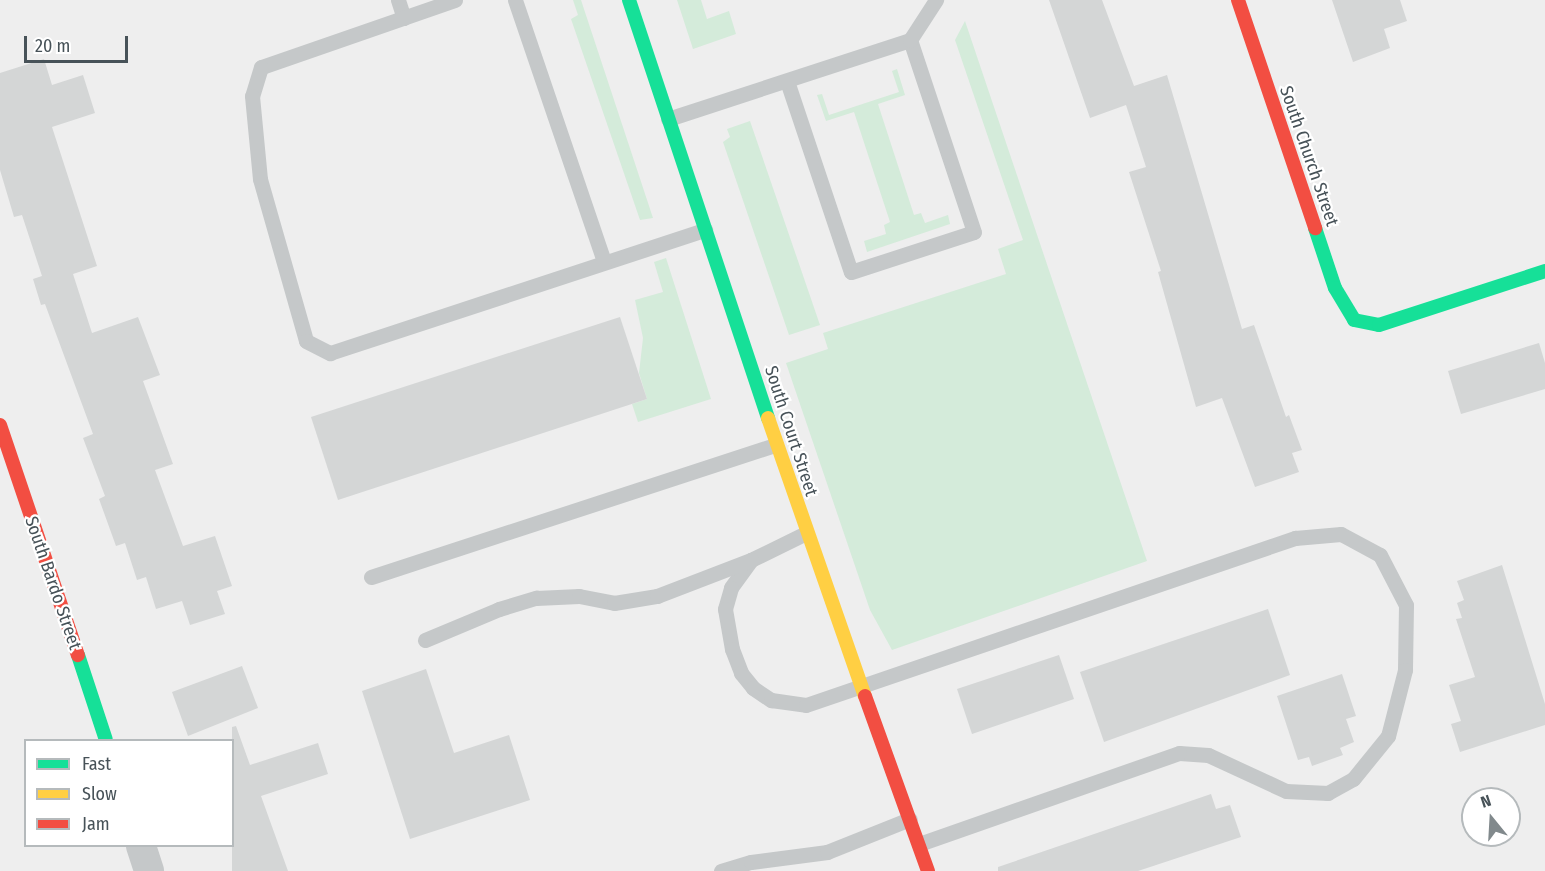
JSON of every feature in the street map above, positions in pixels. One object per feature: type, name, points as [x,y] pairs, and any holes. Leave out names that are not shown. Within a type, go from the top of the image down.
[{"type":"street","name":"South Court Street","points":[[629,0],[806,533],[928,871]]},
{"type":"street","name":"South Church Street","points":[[1238,0],[1335,288],[1354,320],[1379,325],[1545,271]]},
{"type":"street","name":"South Bardo Street","points":[[0,425],[105,739]]},
{"type":"street","points":[[141,847],[149,871]]},
{"type":"lane","points":[[398,0],[404,18]]},
{"type":"lane","points":[[455,0],[261,67],[252,96],[260,179],[306,341],[330,353],[604,261],[705,230]]},
{"type":"lane","points":[[515,0],[604,261]]},
{"type":"lane","points":[[668,119],[910,40],[936,0]]},
{"type":"lane","points":[[787,81],[851,272],[974,232],[910,40]]},
{"type":"lane","points":[[371,577],[776,445]]},
{"type":"lane","points":[[425,640],[499,609],[536,598],[579,596],[614,603],[657,596],[751,560],[806,533]]},
{"type":"lane","points":[[751,560],[731,588],[725,609],[732,649],[741,673],[753,688],[771,700],[806,705],[1295,538],[1341,534],[1380,555],[1406,605],[1405,670],[1388,736],[1353,779],[1328,793],[1286,791],[1208,755],[1179,753],[919,844]]},
{"type":"lane","points":[[721,871],[751,862],[774,861],[827,852],[910,819]]},
{"type":"green space","points":[[573,0],[581,0],[653,218],[640,220],[571,19],[578,15]]},
{"type":"green space","points":[[677,0],[701,0],[707,19],[729,11],[736,34],[693,49]]},
{"type":"green space","points":[[965,21],[1147,561],[892,650],[870,610],[786,363],[828,349],[823,333],[1006,274],[998,249],[1023,240],[955,40]]},
{"type":"green space","points":[[897,69],[905,95],[878,104],[914,215],[921,213],[925,223],[948,215],[950,224],[867,252],[864,241],[886,234],[884,225],[890,222],[854,112],[826,121],[817,95],[822,94],[829,115],[899,92],[892,71]]},
{"type":"green space","points":[[750,121],[820,325],[789,335],[723,142],[730,137],[727,129]]},
{"type":"green space","points":[[666,258],[711,399],[638,422],[632,404],[647,399],[639,373],[643,338],[635,300],[663,292],[654,262]]},
{"type":"building","points":[[1049,0],[1102,0],[1134,86],[1167,75],[1242,329],[1254,325],[1286,417],[1289,415],[1302,450],[1292,453],[1299,472],[1255,487],[1222,398],[1196,407],[1158,272],[1161,271],[1129,172],[1146,167],[1126,105],[1090,118]]},
{"type":"building","points":[[1332,0],[1400,0],[1407,21],[1384,29],[1390,48],[1353,62]]},
{"type":"building","points":[[44,59],[52,85],[83,75],[95,113],[52,127],[97,266],[73,274],[92,333],[138,317],[160,375],[143,381],[173,464],[155,470],[183,546],[215,536],[232,586],[217,591],[225,614],[190,625],[182,601],[156,609],[146,577],[137,580],[125,543],[116,546],[99,499],[105,496],[83,438],[93,434],[45,304],[41,305],[33,279],[42,276],[22,215],[14,217],[0,170],[0,73]]},
{"type":"building","points":[[620,317],[647,399],[338,500],[311,417]]},
{"type":"building","points":[[1539,343],[1545,363],[1545,389],[1461,414],[1448,371]]},
{"type":"building","points":[[1502,565],[1545,704],[1545,725],[1460,752],[1451,724],[1461,721],[1449,685],[1475,677],[1456,619],[1462,618],[1457,603],[1464,600],[1457,581]]},
{"type":"building","points":[[1268,609],[1290,675],[1104,742],[1080,672]]},
{"type":"building","points":[[1059,655],[1074,699],[972,734],[957,689]]},
{"type":"building","points":[[242,666],[258,708],[188,736],[172,692]]},
{"type":"building","points":[[426,669],[454,753],[509,735],[530,800],[410,839],[362,691]]},
{"type":"building","points":[[1342,674],[1356,716],[1346,719],[1354,742],[1340,748],[1343,755],[1312,766],[1309,757],[1298,760],[1277,696]]},
{"type":"building","points":[[236,726],[250,765],[318,743],[328,774],[261,796],[288,871],[232,871],[234,739],[232,739],[232,727]]},
{"type":"building","points":[[1211,794],[1216,809],[1230,805],[1241,837],[1138,871],[998,871],[998,867]]},
{"type":"traffic: fast","points":[[629,0],[768,418]]},
{"type":"traffic: fast","points":[[1315,228],[1335,288],[1354,320],[1379,325],[1545,271]]},
{"type":"traffic: fast","points":[[78,655],[106,739]]},
{"type":"traffic: slow","points":[[768,418],[865,696]]},
{"type":"traffic: jam","points":[[1238,0],[1315,228]]},
{"type":"traffic: jam","points":[[0,425],[78,655]]},
{"type":"traffic: jam","points":[[865,696],[928,871]]}]
